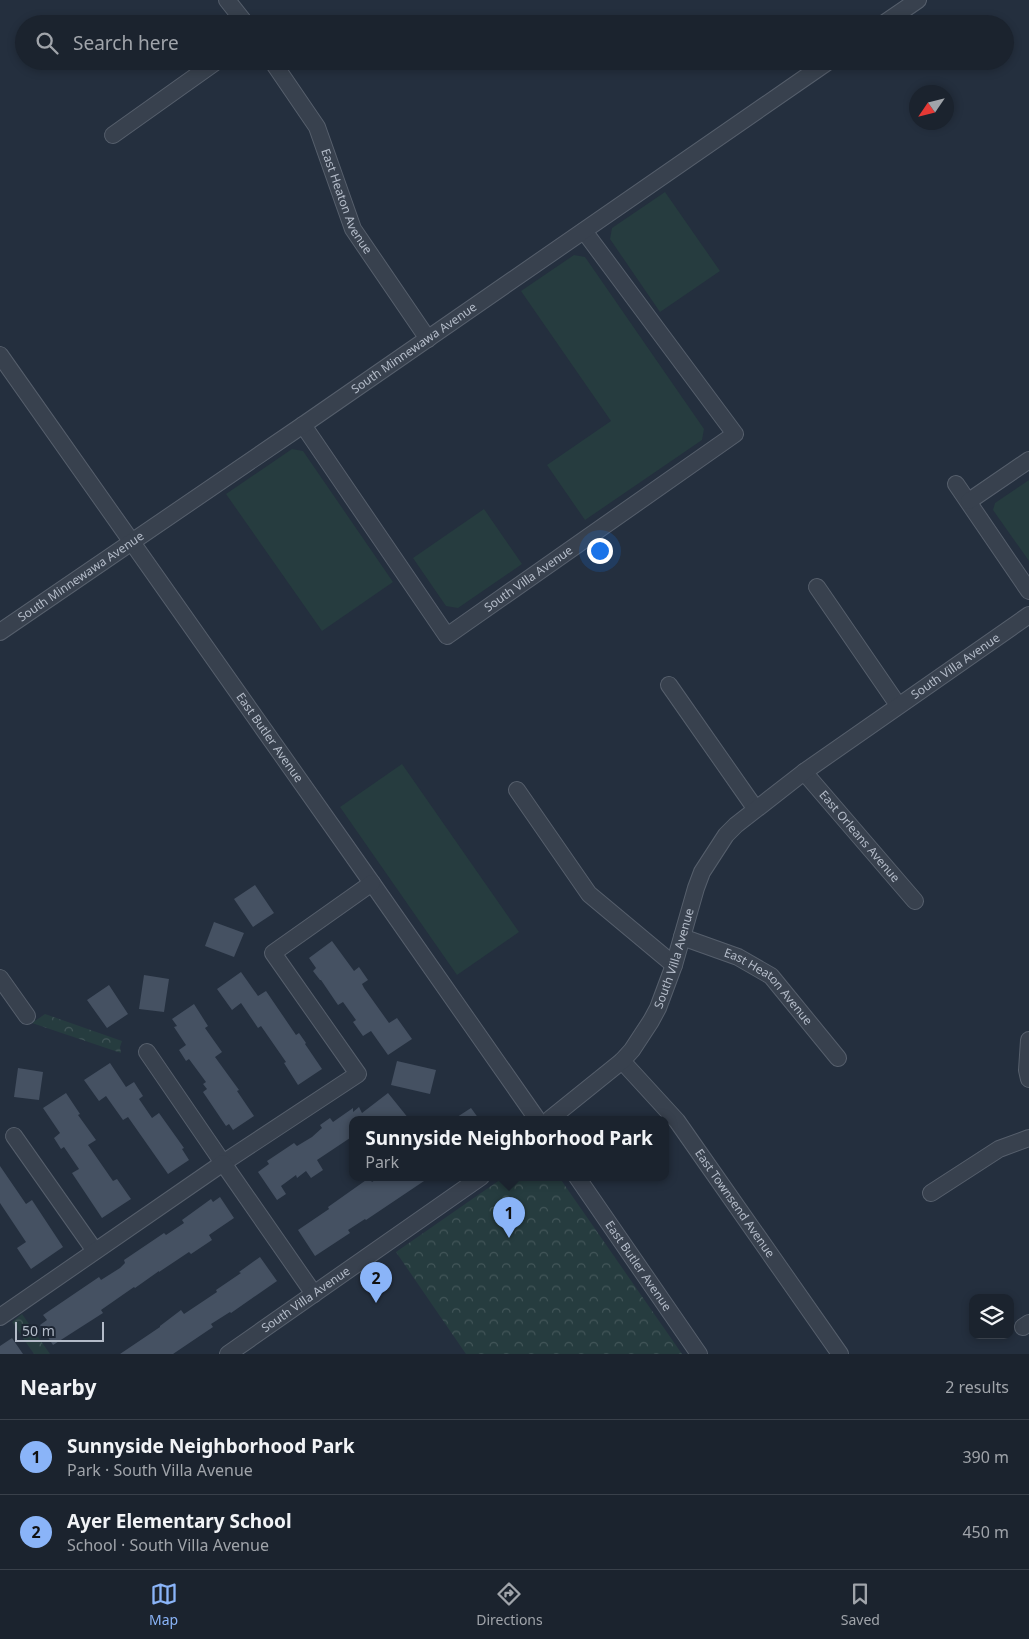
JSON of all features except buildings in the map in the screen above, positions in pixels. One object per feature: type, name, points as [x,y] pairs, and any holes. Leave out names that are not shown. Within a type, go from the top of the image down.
[{"type":"street","points":[[227,0],[239,15]]},
{"type":"street","points":[[896,15],[918,0]]},
{"type":"street","points":[[113,135],[204,70]]},
{"type":"street","name":"East Heaton Avenue","points":[[278,70],[317,128],[331,162],[353,229],[428,339]]},
{"type":"street","name":"South Minnewawa Avenue","points":[[0,632],[428,339],[815,70]]},
{"type":"street","name":"South Villa Avenue","points":[[303,425],[447,636],[735,434],[584,231]]},
{"type":"street","name":"East Butler Avenue","points":[[0,355],[535,1116]]},
{"type":"street","points":[[969,501],[1029,460]]},
{"type":"street","points":[[956,484],[1029,591]]},
{"type":"street","points":[[817,588],[898,706]]},
{"type":"street","name":"South Villa Avenue","points":[[554,1116],[622,1061],[632,1050],[651,1021],[658,1008],[674,965],[702,872],[726,835],[755,808],[804,772],[1029,615]]},
{"type":"street","points":[[669,685],[755,808]]},
{"type":"street","name":"East Orleans Avenue","points":[[804,772],[915,901]]},
{"type":"street","points":[[517,790],[589,894],[674,965]]},
{"type":"street","points":[[0,1317],[224,1163],[358,1074],[273,953],[372,883]]},
{"type":"street","name":"East Heaton Avenue","points":[[682,937],[738,957],[771,976],[838,1058]]},
{"type":"street","points":[[0,978],[27,1016]]},
{"type":"street","points":[[1029,1040],[1027,1070],[1029,1080]]},
{"type":"street","points":[[147,1052],[314,1294]]},
{"type":"street","name":"East Townsend Avenue","points":[[622,1061],[677,1121],[840,1354]]},
{"type":"street","points":[[14,1136],[95,1251]]},
{"type":"street","points":[[931,1193],[999,1149],[1029,1138]]},
{"type":"street","name":"South Villa Avenue","points":[[228,1354],[475,1181]]},
{"type":"street","name":"East Butler Avenue","points":[[580,1181],[699,1354]]},
{"type":"green space","points":[[665,192],[720,271],[660,312],[610,239],[612,228]]},
{"type":"green space","points":[[574,255],[585,257],[704,429],[702,440],[585,520],[547,465],[611,421],[521,291]]},
{"type":"green space","points":[[292,449],[303,451],[393,582],[322,631],[226,494]]},
{"type":"green space","points":[[1029,480],[1029,561],[993,510],[995,503]]},
{"type":"green space","points":[[484,509],[522,564],[458,608],[446,606],[413,558]]},
{"type":"green space","points":[[402,764],[519,932],[457,975],[340,807]]},
{"type":"green space","points":[[45,1014],[122,1041],[121,1053],[32,1023]]},
{"type":"green space","points":[[498,1181],[562,1181],[682,1354],[466,1354],[396,1252]]},
{"type":"green space","points":[[22,1314],[50,1354],[34,1354],[12,1322]]},
{"type":"place","name":"Sunnyside Neighborhood Park","points":[[509,1238]]},
{"type":"place","name":"Ayer Elementary School","points":[[376,1303]]}]
